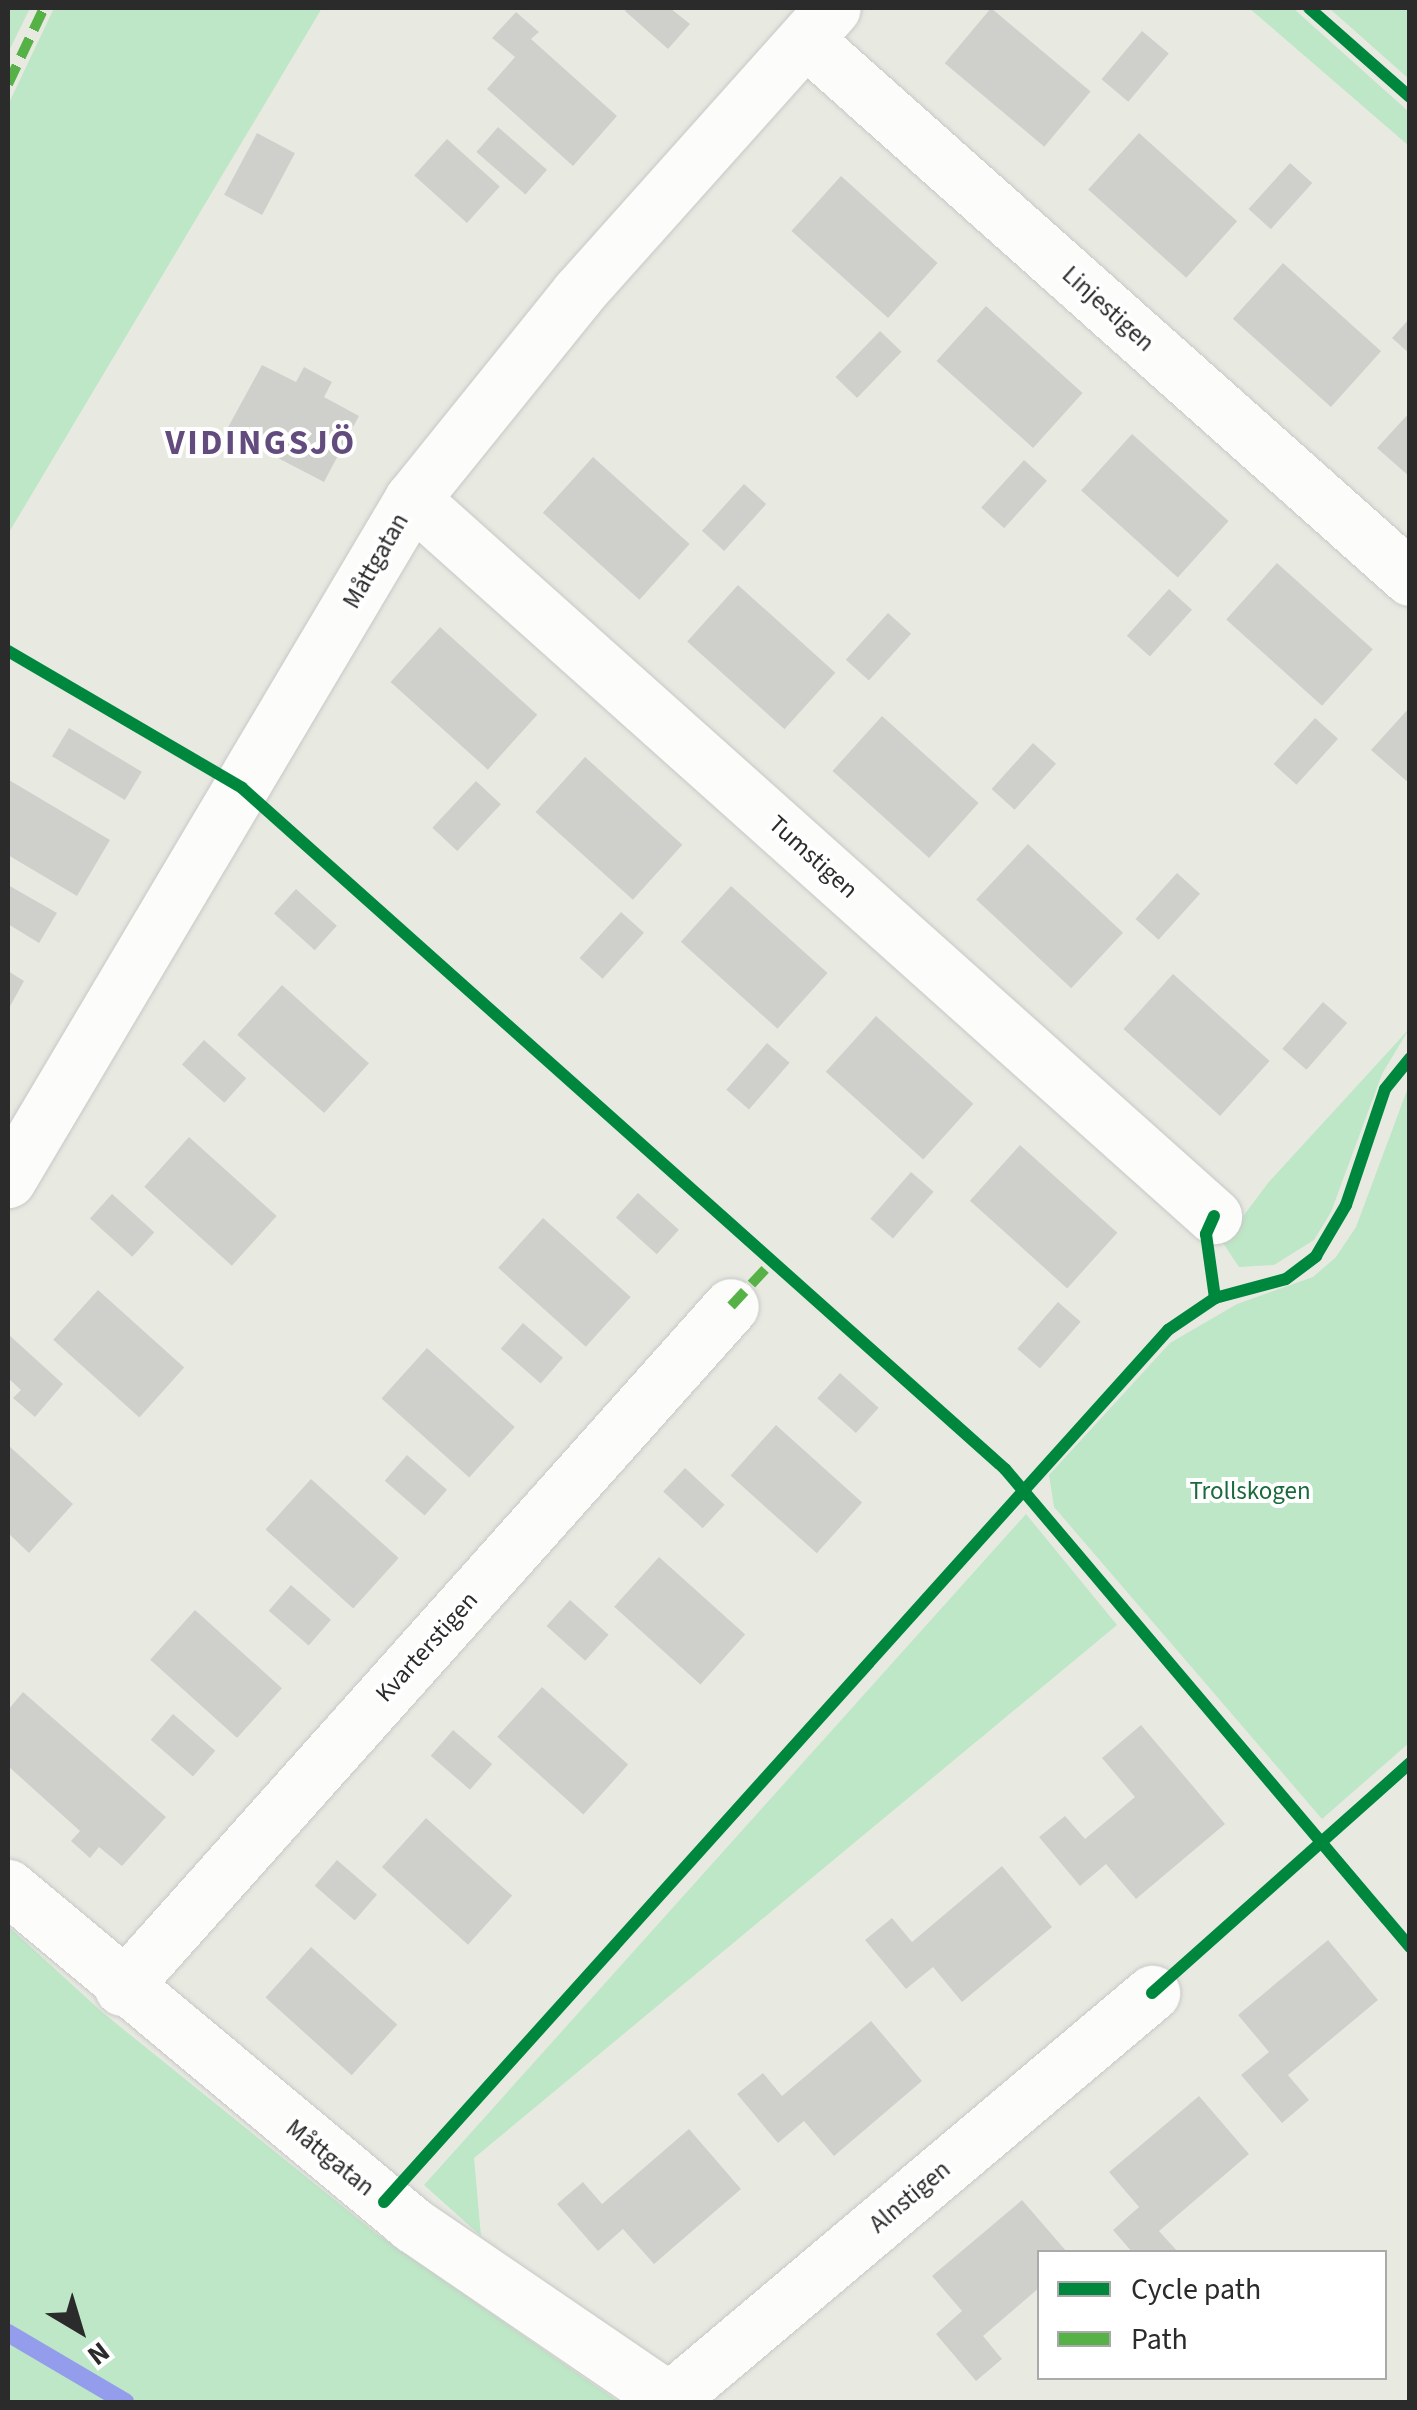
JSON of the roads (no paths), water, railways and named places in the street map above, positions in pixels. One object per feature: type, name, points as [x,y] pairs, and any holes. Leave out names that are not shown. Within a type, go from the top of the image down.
[{"type":"street","name":"Måttgatan","points":[[8,1180],[412,499],[578,293],[820,24]]},
{"type":"street","name":"Linjestigen","points":[[820,24],[1410,578]]},
{"type":"street","name":"Tumstigen","points":[[412,499],[1214,1216]]},
{"type":"street","name":"Kvarterstigen","points":[[122,1988],[731,1306]]},
{"type":"street","name":"Måttgatan","points":[[8,1887],[122,1988],[413,2225],[670,2401]]},
{"type":"street","name":"Alnstigen","points":[[670,2401],[1152,1994]]},
{"type":"waterway","points":[[8,2333],[125,2402]]},
{"type":"district","name":"VIDINGSJÖ","points":[[261,443]]},
{"type":"park label","name":"Trollskogen","points":[[1250,1491]]}]
